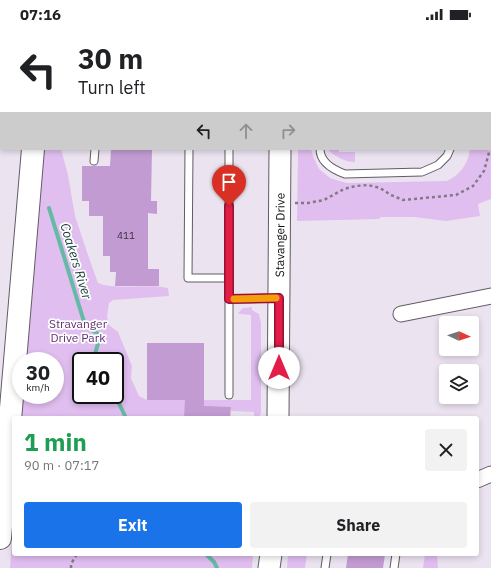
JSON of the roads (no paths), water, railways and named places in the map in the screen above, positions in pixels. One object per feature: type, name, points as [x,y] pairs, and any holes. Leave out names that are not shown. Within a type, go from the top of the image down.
[{"type":"highway","points":[[0,538],[33,150]]},
{"type":"street","name":"Stavanger Drive","points":[[278,416],[280,150]]},
{"type":"street","points":[[401,314],[491,296]]},
{"type":"street","points":[[479,479],[491,474]]},
{"type":"street","points":[[269,568],[271,556]]},
{"type":"lane","points":[[94,161],[95,150]]},
{"type":"lane","points":[[189,150],[188,278],[229,278]]},
{"type":"lane","points":[[229,150],[229,395]]},
{"type":"lane","points":[[320,150],[325,162],[333,169],[345,174],[422,172],[438,165],[447,156],[450,150]]},
{"type":"lane","points":[[229,299],[279,298]]},
{"type":"lane","points":[[325,568],[327,556]]},
{"type":"lane","points":[[394,568],[396,556]]},
{"type":"waterway","name":"Coakers River","points":[[49,208],[85,325],[98,334],[99,340],[96,352]]},
{"type":"waterway","name":"Coakers River","points":[[119,404],[125,416]]},
{"type":"waterway","name":"Coakers River","points":[[208,556],[217,568]]},
{"type":"park label","name":"Stravanger Drive Park","points":[[78,330]]}]
